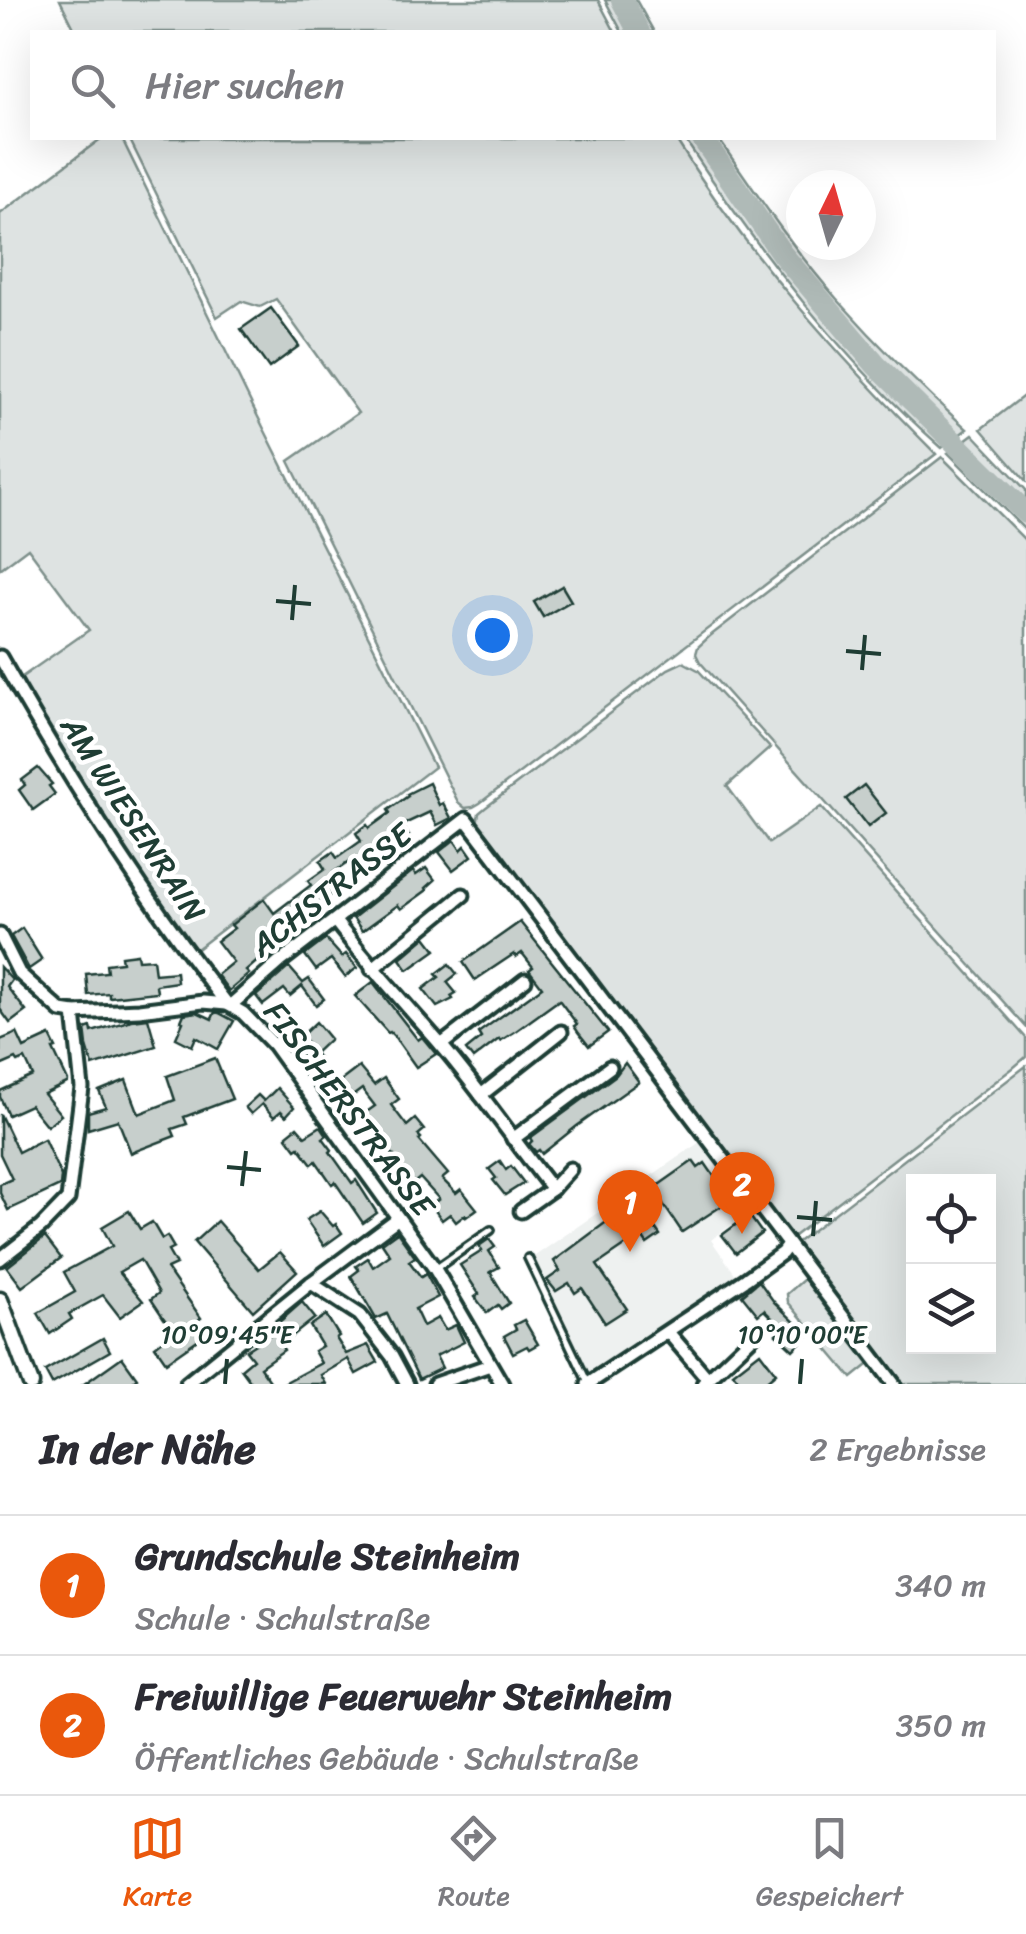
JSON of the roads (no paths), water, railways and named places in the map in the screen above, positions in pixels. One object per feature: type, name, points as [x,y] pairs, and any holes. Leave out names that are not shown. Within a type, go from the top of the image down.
[{"type":"street","name":"AM WIESENRAIN","points":[[0,658],[109,838],[186,953],[229,1005]]},
{"type":"street","name":"ACHSTRASSE","points":[[229,1005],[466,819],[788,1245]]},
{"type":"street","points":[[372,969],[463,895]]},
{"type":"street","points":[[336,921],[372,969],[481,1095],[552,1189]]},
{"type":"street","points":[[0,935],[19,972],[61,1012],[74,1013],[82,1088],[68,1199],[41,1227],[0,1259]]},
{"type":"street","points":[[441,1046],[525,980]]},
{"type":"street","name":"FISCHERSTRASSE","points":[[74,1013],[203,1002],[229,1005],[243,1013],[274,1046],[436,1269],[502,1384]]},
{"type":"street","points":[[481,1095],[561,1032]]},
{"type":"street","points":[[513,1139],[610,1066]]},
{"type":"street","points":[[521,1211],[552,1189],[570,1169]]},
{"type":"street","points":[[186,1384],[397,1219]]},
{"type":"street","points":[[588,1384],[770,1262],[788,1245],[894,1384]]},
{"type":"street","points":[[311,1283],[360,1315],[392,1356],[406,1384]]},
{"type":"street","points":[[0,1300],[31,1384]]},
{"type":"street","points":[[668,1332],[705,1382],[753,1336]]},
{"type":"street","points":[[435,1384],[490,1365]]},
{"type":"lane","points":[[436,1269],[490,1230]]},
{"type":"lane","points":[[528,1258],[588,1384]]},
{"type":"waterway","points":[[622,0],[638,30]]},
{"type":"waterway","points":[[703,140],[782,254],[876,365],[1026,513]]},
{"type":"place","name":"Freiwillige Feuerwehr Steinheim","points":[[742,1234]]},
{"type":"place","name":"Grundschule Steinheim","points":[[630,1252]]}]
